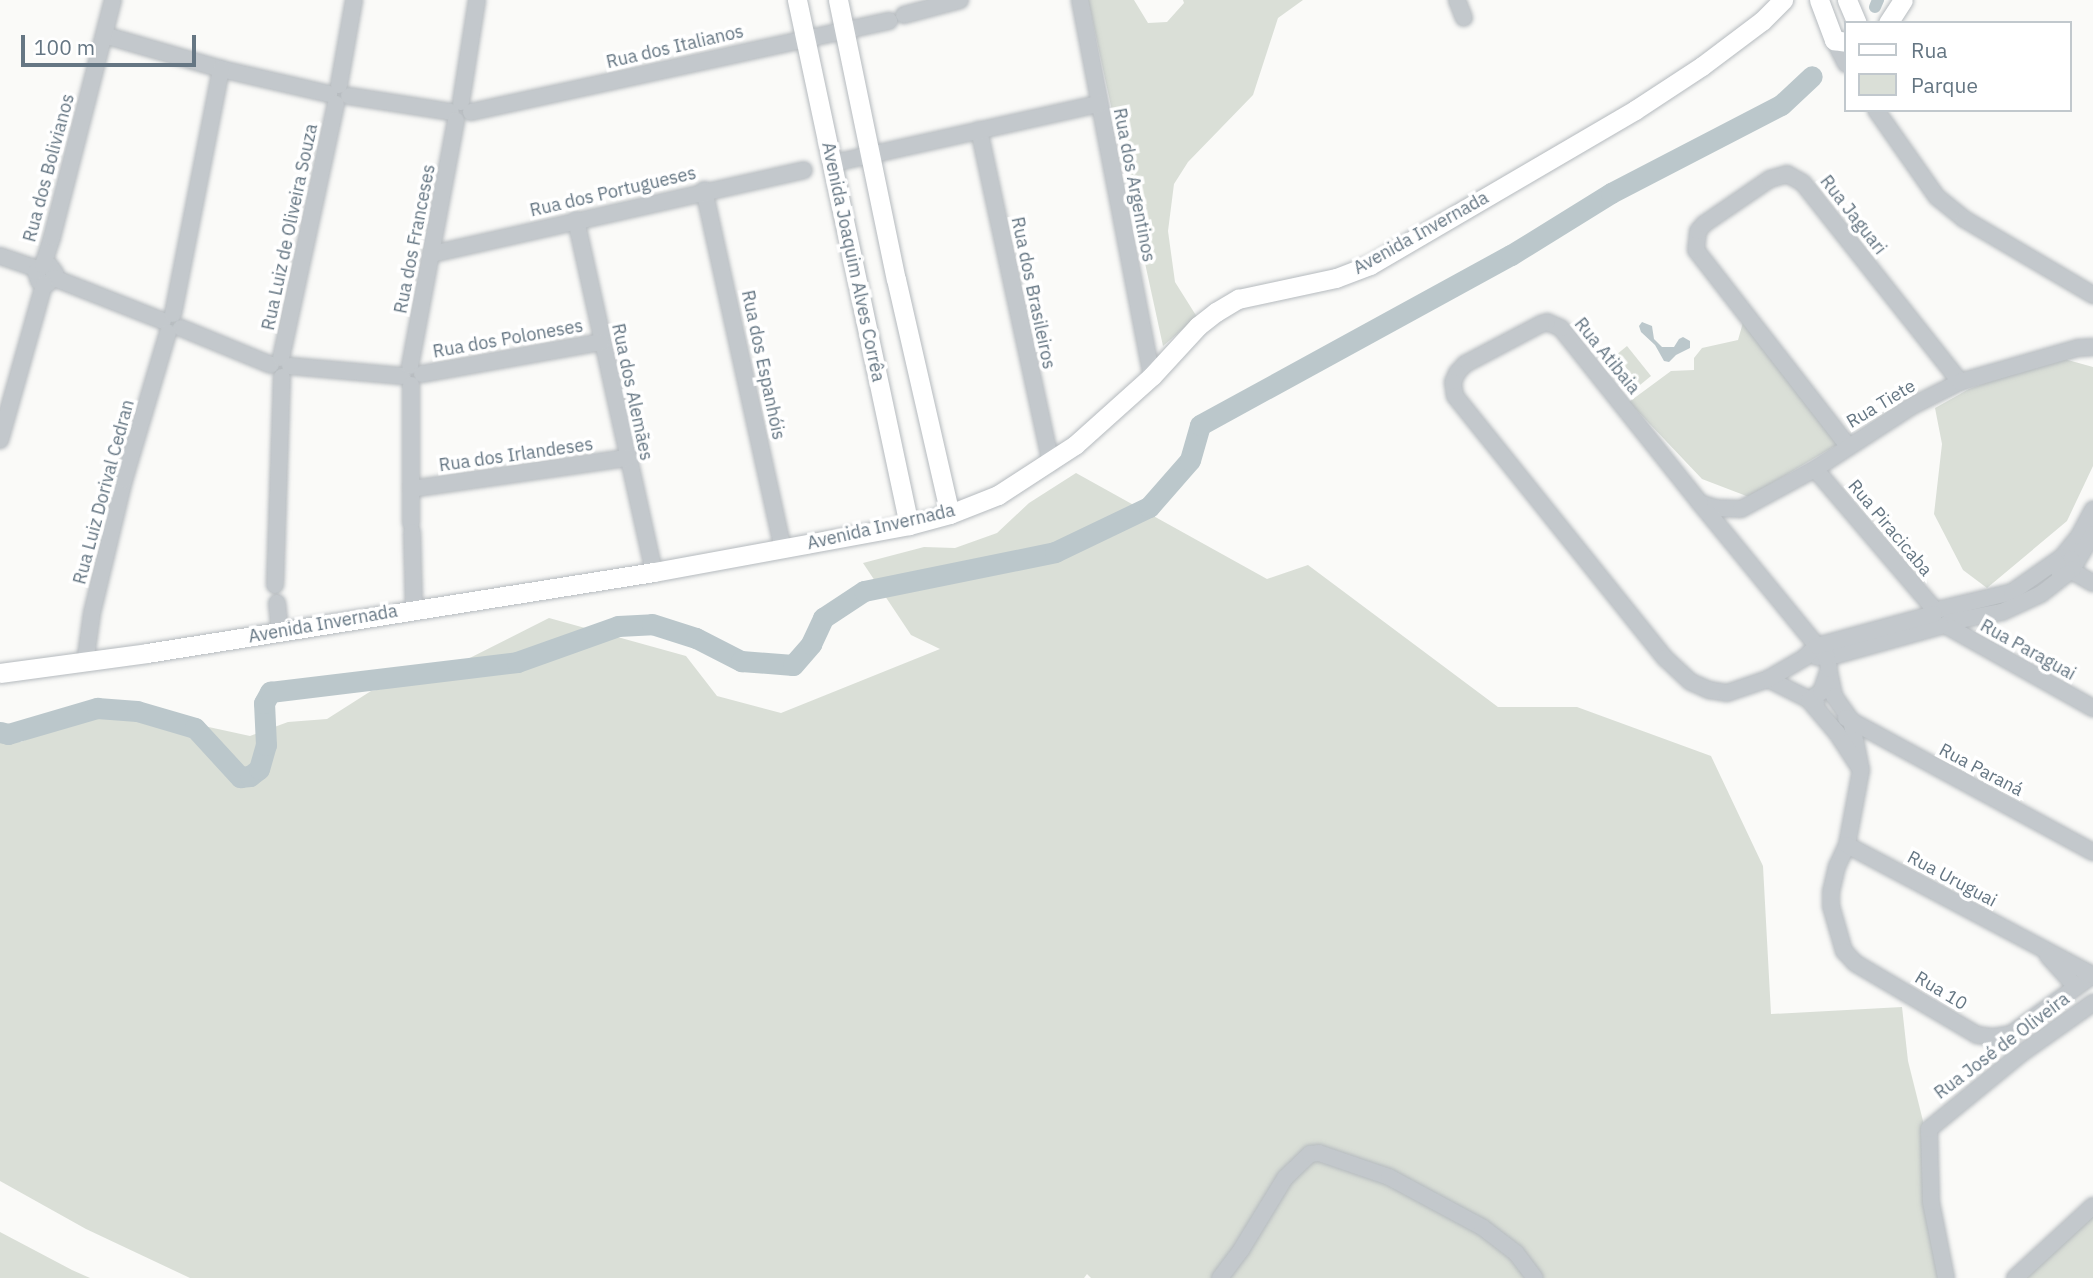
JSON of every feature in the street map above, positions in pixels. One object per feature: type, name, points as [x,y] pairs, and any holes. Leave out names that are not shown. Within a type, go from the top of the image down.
[{"type":"main road","name":"Avenida Joaquim Alves Corrêa","points":[[797,0],[834,163],[909,525]]},
{"type":"main road","points":[[838,0],[950,514]]},
{"type":"main road","name":"Avenida Invernada","points":[[0,673],[85,663],[654,572],[909,525],[950,514],[998,495],[1051,463],[1105,421],[1152,376],[1198,326],[1216,312],[1238,299],[1336,278],[1370,265],[1635,110],[1702,66],[1762,21],[1783,0]]},
{"type":"main road","points":[[1819,0],[1840,41]]},
{"type":"main road","points":[[1847,0],[1856,21]]},
{"type":"main road","points":[[1891,21],[1903,0]]},
{"type":"street","name":"Rua dos Bolivianos","points":[[0,440],[45,274],[113,0]]},
{"type":"street","name":"Rua Luiz de Oliveira Souza","points":[[275,586],[281,366],[338,94],[354,0]]},
{"type":"street","name":"Rua dos Franceses","points":[[414,609],[411,527],[412,375],[460,112],[477,0]]},
{"type":"street","name":"Rua dos Italianos","points":[[104,35],[221,69],[338,94],[460,112],[804,40],[960,0]]},
{"type":"street","name":"Rua dos Argentinos","points":[[1080,0],[1152,376]]},
{"type":"street","points":[[1457,0],[1464,18]]},
{"type":"street","name":"Rua Luiz Dorival Cedran","points":[[85,663],[92,613],[124,480],[172,324],[221,69]]},
{"type":"street","points":[[834,163],[1099,104]]},
{"type":"street","points":[[1887,117],[1924,180],[1946,205],[1964,219],[2093,295]]},
{"type":"street","name":"Rua dos Brasileiros","points":[[979,130],[1051,463]]},
{"type":"street","name":"Rua dos Portugueses","points":[[432,254],[704,190],[804,170]]},
{"type":"street","name":"Rua Jaguari","points":[[1848,446],[1696,250],[1698,231],[1704,224],[1770,179],[1787,174],[1803,183],[1960,382]]},
{"type":"street","name":"Rua dos Espanhóis","points":[[704,190],[783,549]]},
{"type":"street","name":"Rua dos Alemães","points":[[576,220],[654,572]]},
{"type":"street","name":"Rua dos Poloneses","points":[[0,256],[281,366],[412,375],[601,342]]},
{"type":"street","name":"Rua Atibaia","points":[[1769,679],[1727,693],[1709,690],[1691,682],[1665,659],[1455,396],[1453,382],[1465,363],[1541,324],[1553,324],[1561,328],[1824,657]]},
{"type":"street","name":"Rua Tiete","points":[[1700,503],[1715,508],[1741,509],[1815,469],[1914,405],[1960,382],[2078,348],[2093,347]]},
{"type":"street","name":"Rua dos Irlandeses","points":[[411,489],[627,458]]},
{"type":"street","name":"Rua Piracicaba","points":[[1815,469],[1941,618]]},
{"type":"street","points":[[2067,566],[2093,510]]},
{"type":"street","points":[[1769,679],[1804,658],[1824,657],[2012,592],[2067,566],[2093,534]]},
{"type":"street","points":[[2067,566],[2093,583]]},
{"type":"street","points":[[278,603],[280,632]]},
{"type":"street","name":"Rua Paraguai","points":[[1941,618],[2093,708]]},
{"type":"street","points":[[1824,657],[1821,692],[1809,699],[1838,733],[1861,770]]},
{"type":"street","name":"Rua Paraná","points":[[1824,657],[1834,696],[1851,720]]},
{"type":"street","name":"Rua Paraná","points":[[1769,679],[1851,720],[2093,852]]},
{"type":"street","points":[[1851,720],[1861,770]]},
{"type":"street","points":[[1847,845],[1861,770],[1868,754],[1890,743]]},
{"type":"street","name":"Rua Uruguai","points":[[1847,845],[2093,975]]},
{"type":"street","name":"Rua 10","points":[[1847,845],[1837,866],[1831,906],[1844,951],[1855,963],[1977,1035],[1994,1037],[2011,1034],[2076,988]]},
{"type":"street","name":"Rua Uruguai","points":[[2039,947],[2076,988]]},
{"type":"street","points":[[2076,988],[2093,975]]},
{"type":"street","name":"Rua José de Oliveira","points":[[1946,1278],[1931,1202],[1927,1137],[1932,1123],[2093,1003]]},
{"type":"street","points":[[1220,1278],[1241,1250],[1285,1178],[1304,1159],[1320,1153],[1389,1177],[1482,1227],[1516,1253],[1535,1278]]},
{"type":"street","points":[[2015,1278],[2093,1206]]},
{"type":"green space","points":[[1088,0],[1134,0],[1148,23],[1167,22],[1184,3],[1183,0],[1303,0],[1278,18],[1253,95],[1188,162],[1174,184],[1168,231],[1175,282],[1197,317],[1163,346]]},
{"type":"green space","points":[[1744,319],[1840,443],[1749,497],[1702,479],[1629,402],[1671,371],[1694,370],[1694,358],[1702,348],[1738,340]]},
{"type":"green space","points":[[1627,346],[1651,376],[1640,385],[1616,355]]},
{"type":"green space","points":[[2057,357],[2093,367],[2093,466],[2067,521],[1987,588],[1963,570],[1934,514],[1942,444],[1935,408],[1969,389]]},
{"type":"green space","points":[[1076,473],[1267,579],[1308,565],[1498,707],[1577,707],[1711,756],[1763,866],[1771,1014],[1902,1007],[1908,1061],[1927,1137],[1946,1278],[1091,1278],[1087,1274],[1084,1278],[190,1278],[86,1229],[0,1181],[0,740],[21,742],[103,704],[250,736],[288,722],[327,719],[371,691],[424,681],[549,618],[686,656],[717,696],[781,713],[940,649],[911,635],[863,563],[924,547],[955,548],[997,533],[1029,503]]},
{"type":"green space","points":[[2093,1206],[2093,1278],[2015,1278]]},
{"type":"green space","points":[[0,1232],[72,1270],[90,1278],[0,1278]]},
{"type":"shaded area","points":[[1642,322],[1652,326],[1654,339],[1662,347],[1674,347],[1683,337],[1690,341],[1690,348],[1669,362],[1664,361],[1655,345],[1641,332],[1639,326]]},
{"type":"waterway","points":[[1875,7],[1878,0]]},
{"type":"waterway","points":[[0,732],[8,734],[97,708],[137,711],[195,728],[240,777],[250,776],[259,769],[266,745],[264,703],[270,692],[517,662],[618,626],[652,624],[696,638],[741,661],[793,665],[811,644],[823,618],[864,591],[1055,552],[1149,507],[1190,460],[1200,425],[1511,255],[1611,193],[1781,105],[1812,76]]}]
